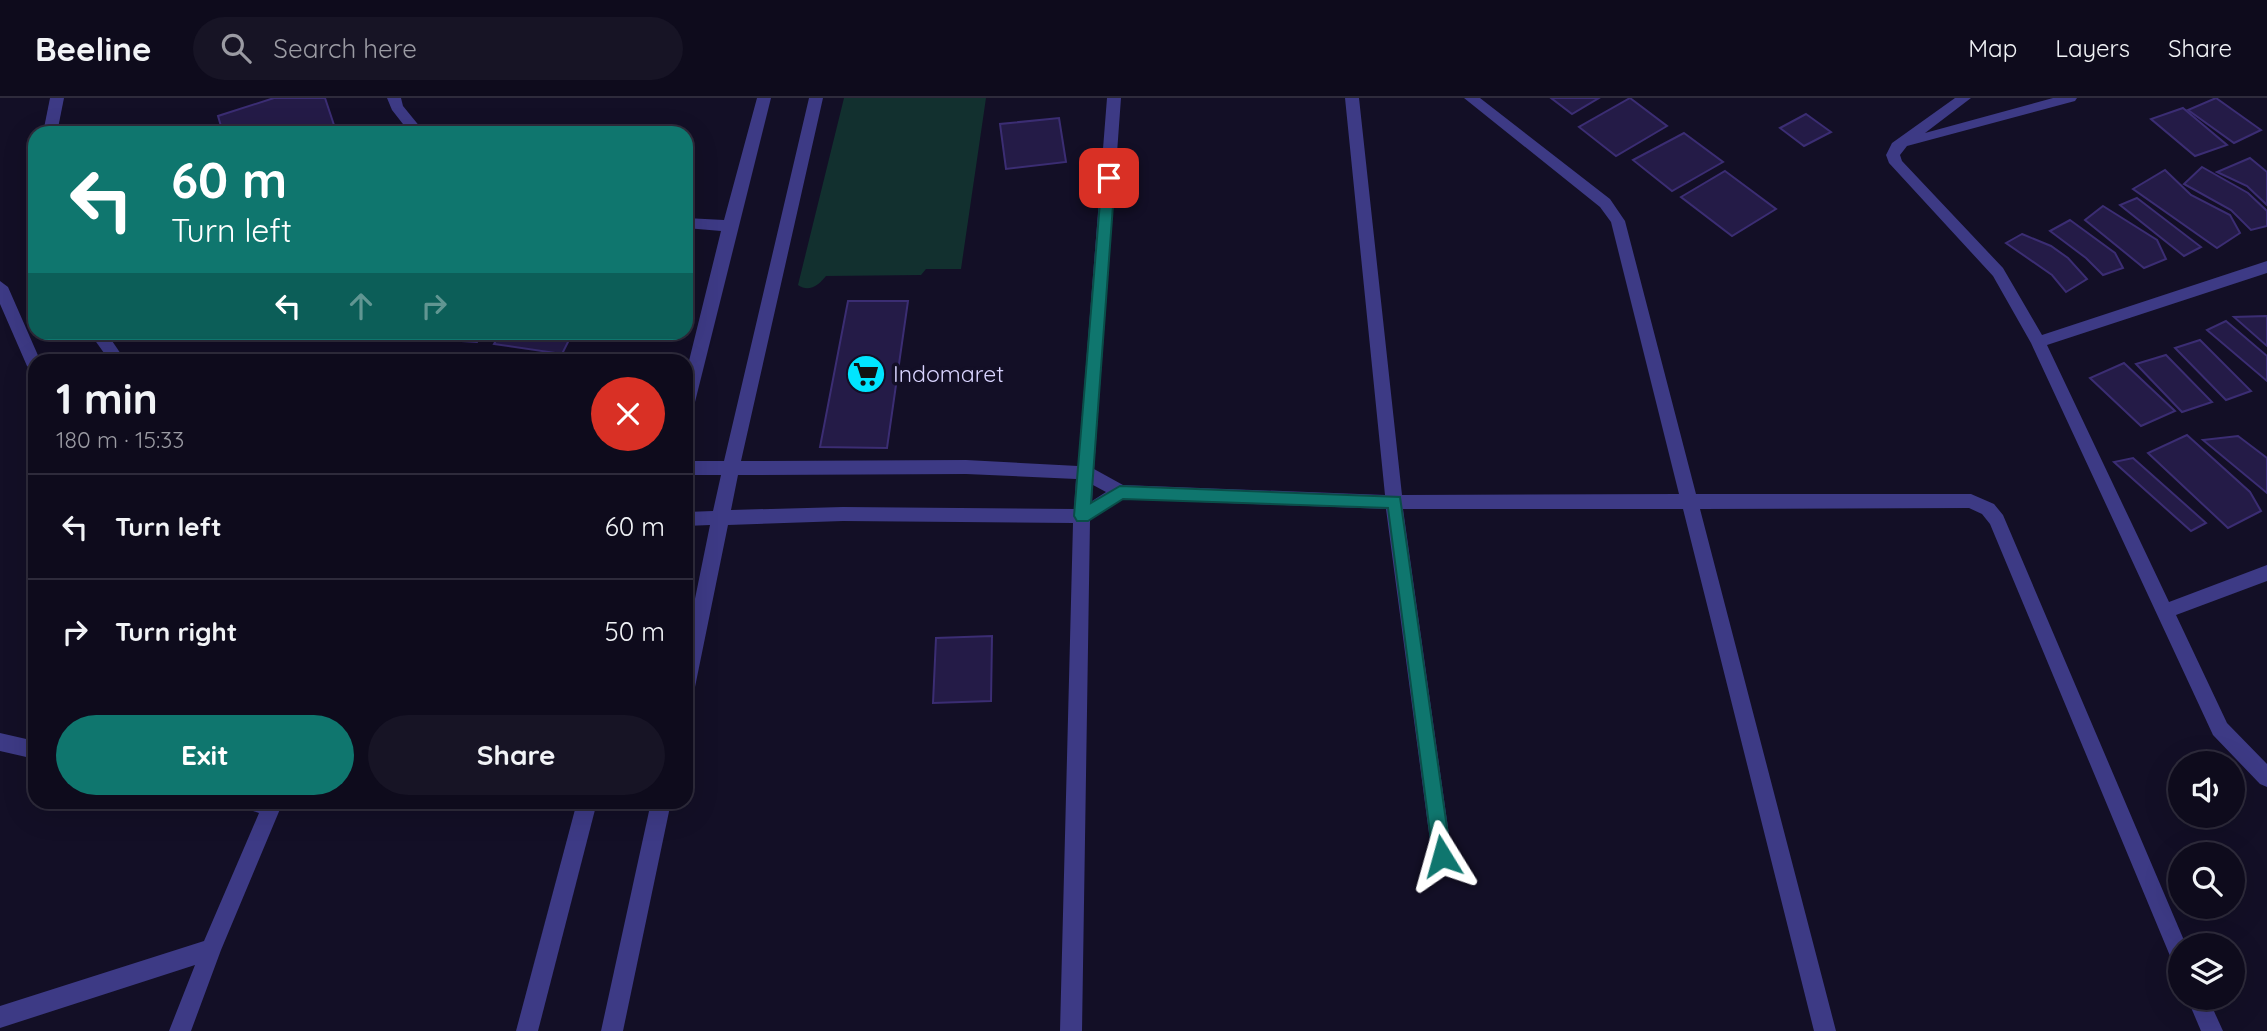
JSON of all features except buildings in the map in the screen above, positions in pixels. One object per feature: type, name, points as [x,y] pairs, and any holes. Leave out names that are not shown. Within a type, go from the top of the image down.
[{"type":"street","points":[[51,126],[57,98]]},
{"type":"street","points":[[394,98],[397,107],[412,126]]},
{"type":"street","points":[[693,377],[764,98]]},
{"type":"street","points":[[693,654],[731,467],[816,98]]},
{"type":"street","points":[[1071,1031],[1082,516],[1114,98]]},
{"type":"street","points":[[1352,98],[1395,502],[1442,856]]},
{"type":"street","points":[[1471,98],[1605,203],[1618,221],[1825,1031]]},
{"type":"street","points":[[1964,98],[1897,146],[1893,155],[1896,163],[1998,272],[2038,342],[2220,730],[2267,778]]},
{"type":"street","points":[[1897,146],[2070,98]]},
{"type":"street","points":[[693,223],[730,226]]},
{"type":"street","points":[[2038,342],[2267,267]]},
{"type":"street","points":[[0,286],[30,354]]},
{"type":"street","points":[[693,468],[965,467],[1087,473],[1120,492],[1395,502],[1971,501],[1988,509],[1997,520],[2170,933]]},
{"type":"street","points":[[693,519],[843,514],[1082,516],[1120,492]]},
{"type":"street","points":[[2166,611],[2267,573]]},
{"type":"street","points":[[0,742],[28,748]]},
{"type":"street","points":[[180,1031],[264,809]]},
{"type":"street","points":[[527,1031],[585,809]]},
{"type":"street","points":[[612,1031],[660,809]]},
{"type":"street","points":[[0,1017],[211,949]]},
{"type":"street","points":[[2203,1010],[2212,1031]]},
{"type":"green space","points":[[844,98],[986,98],[961,269],[926,269],[921,275],[826,276],[814,287],[798,285]]},
{"type":"place","name":"Indomaret","points":[[866,374]]},
{"type":"route","points":[[1109,178],[1082,516],[1120,492],[1395,502],[1442,856]]}]
